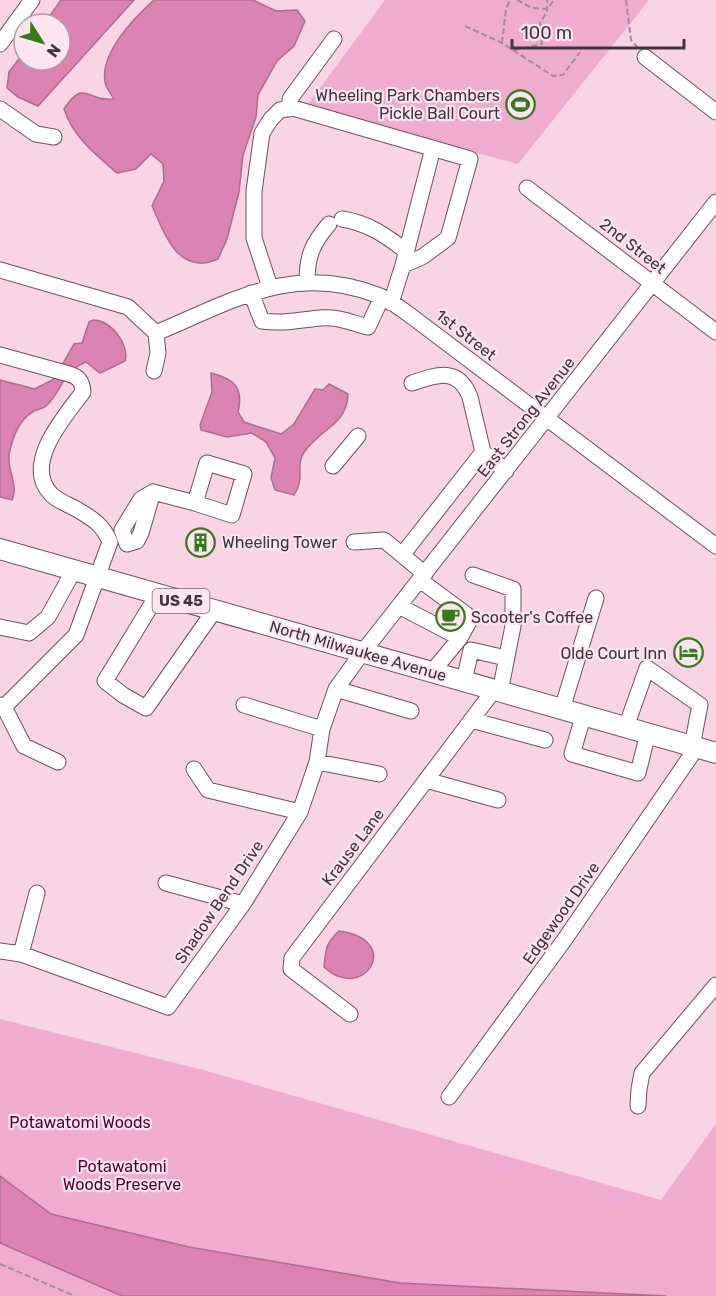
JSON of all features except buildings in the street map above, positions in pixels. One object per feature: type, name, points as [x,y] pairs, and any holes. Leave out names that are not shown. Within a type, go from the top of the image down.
[{"type":"main road","name":"North Milwaukee Avenue","points":[[0,549],[716,753]]},
{"type":"street","points":[[3,34],[32,0]]},
{"type":"street","points":[[290,108],[290,99],[334,39]]},
{"type":"street","points":[[645,57],[716,112]]},
{"type":"street","points":[[270,287],[254,238],[254,192],[262,133],[280,110],[290,108],[470,159],[448,238],[422,257],[405,258],[373,227],[357,221],[335,221],[312,249],[307,261],[307,282]]},
{"type":"street","points":[[0,109],[36,134],[54,137]]},
{"type":"street","points":[[251,293],[262,321],[279,324],[322,318],[340,319],[368,327],[386,300],[405,258],[433,148]]},
{"type":"street","name":"2nd Street","points":[[528,188],[716,332]]},
{"type":"street","name":"East Strong Avenue","points":[[362,653],[716,202]]},
{"type":"street","points":[[0,270],[128,307],[156,333],[158,353],[154,371]]},
{"type":"street","name":"1st Street","points":[[156,333],[270,287],[307,282],[343,284],[386,300],[415,319],[716,546]]},
{"type":"street","points":[[0,355],[78,377],[83,384],[83,392],[48,440],[43,460],[42,478],[51,494],[99,523],[110,542],[76,635],[2,706],[24,746],[58,762]]},
{"type":"street","points":[[412,383],[439,374],[459,381],[466,388],[483,452],[506,471]]},
{"type":"street","points":[[333,466],[358,436]]},
{"type":"street","points":[[402,555],[483,452]]},
{"type":"street","points":[[107,534],[115,534],[127,544],[122,530],[141,499],[153,492],[195,503]]},
{"type":"street","points":[[354,542],[384,540],[402,555],[422,577],[471,618],[460,638],[432,672]]},
{"type":"street","points":[[0,627],[29,633],[48,617],[74,570]]},
{"type":"street","points":[[473,575],[513,589],[513,626],[497,691]]},
{"type":"street","points":[[158,594],[105,681],[146,708],[214,611]]},
{"type":"street","points":[[562,709],[596,598]]},
{"type":"street","points":[[399,606],[460,638]]},
{"type":"street","points":[[464,681],[471,650],[506,658]]},
{"type":"street","name":"Shadow Bend Drive","points":[[0,951],[21,954],[168,1007],[243,904],[300,812],[317,762],[322,729],[336,689],[362,653]]},
{"type":"street","points":[[626,727],[647,668],[700,705],[694,746]]},
{"type":"street","points":[[336,689],[411,711]]},
{"type":"street","name":"Krause Lane","points":[[350,1014],[291,969],[292,958],[471,720],[497,691]]},
{"type":"street","points":[[244,705],[322,729]]},
{"type":"street","points":[[584,714],[572,754],[638,773],[648,733]]},
{"type":"street","points":[[471,720],[545,740]]},
{"type":"street","name":"Edgewood Drive","points":[[449,1097],[566,939],[694,746]]},
{"type":"street","points":[[317,762],[379,774]]},
{"type":"street","points":[[194,769],[208,790],[300,812]]},
{"type":"street","points":[[426,780],[498,800]]},
{"type":"street","points":[[166,884],[243,904]]},
{"type":"street","points":[[21,954],[37,893]]},
{"type":"street","points":[[638,1106],[642,1073],[716,985]]},
{"type":"path","points":[[502,43],[506,9],[510,0]]},
{"type":"path","points":[[516,0],[532,8],[547,9]]},
{"type":"path","points":[[514,50],[542,44],[540,23],[547,12],[547,0]]},
{"type":"path","points":[[547,9],[554,0]]},
{"type":"path","points":[[626,0],[631,40],[645,57]]},
{"type":"path","points":[[465,26],[502,43],[553,76],[563,75],[580,52]]},
{"type":"path","points":[[0,1264],[75,1296]]},
{"type":"green space","points":[[385,0],[649,0],[518,164],[306,107]]},
{"type":"green space","name":"Potawatomi Woods Preserve","points":[[0,1019],[203,1070],[661,1200],[716,1124],[716,1296],[0,1296]]},
{"type":"shaded area","points":[[61,0],[134,0],[72,68],[72,12],[52,12]]},
{"type":"shaded area","points":[[154,0],[253,0],[276,11],[297,10],[305,21],[294,46],[277,61],[258,95],[256,117],[243,155],[239,192],[227,239],[218,259],[206,263],[190,261],[175,250],[164,233],[152,206],[164,181],[163,164],[151,154],[136,169],[117,173],[79,137],[64,109],[77,94],[82,93],[98,98],[114,99],[105,82],[108,59],[128,26]]},
{"type":"shaded area","points":[[12,68],[12,72],[69,72],[38,106],[18,97],[7,88],[9,72]]},
{"type":"shaded area","points":[[93,320],[106,324],[118,335],[125,348],[125,361],[100,373],[86,362],[78,366],[67,376],[46,406],[34,411],[24,419],[14,436],[9,455],[14,495],[12,500],[0,497],[0,380],[35,389],[54,379],[74,344],[82,343],[89,322]]},
{"type":"shaded area","points":[[211,373],[226,378],[235,385],[240,396],[238,412],[244,422],[281,434],[294,424],[315,389],[323,390],[329,384],[348,394],[347,404],[338,420],[311,443],[302,456],[299,483],[294,495],[275,490],[271,478],[275,458],[266,442],[252,433],[227,437],[201,430],[200,425],[212,392]]},
{"type":"shaded area","points":[[339,931],[359,937],[370,946],[374,956],[371,966],[363,974],[352,978],[339,976],[324,967],[327,947]]},
{"type":"shaded area","points":[[0,1176],[51,1214],[189,1247],[400,1283],[666,1296],[122,1296],[0,1243]]},
{"type":"place","name":"Wheeling Park Chambers Pickle Ball Court","points":[[521,104]]},
{"type":"place","name":"Wheeling Tower","points":[[201,542]]},
{"type":"place","name":"Scooter's Coffee","points":[[450,617]]},
{"type":"place","name":"Olde Court Inn","points":[[688,653]]},
{"type":"park label","name":"Potawatomi Woods","points":[[80,1122]]}]
